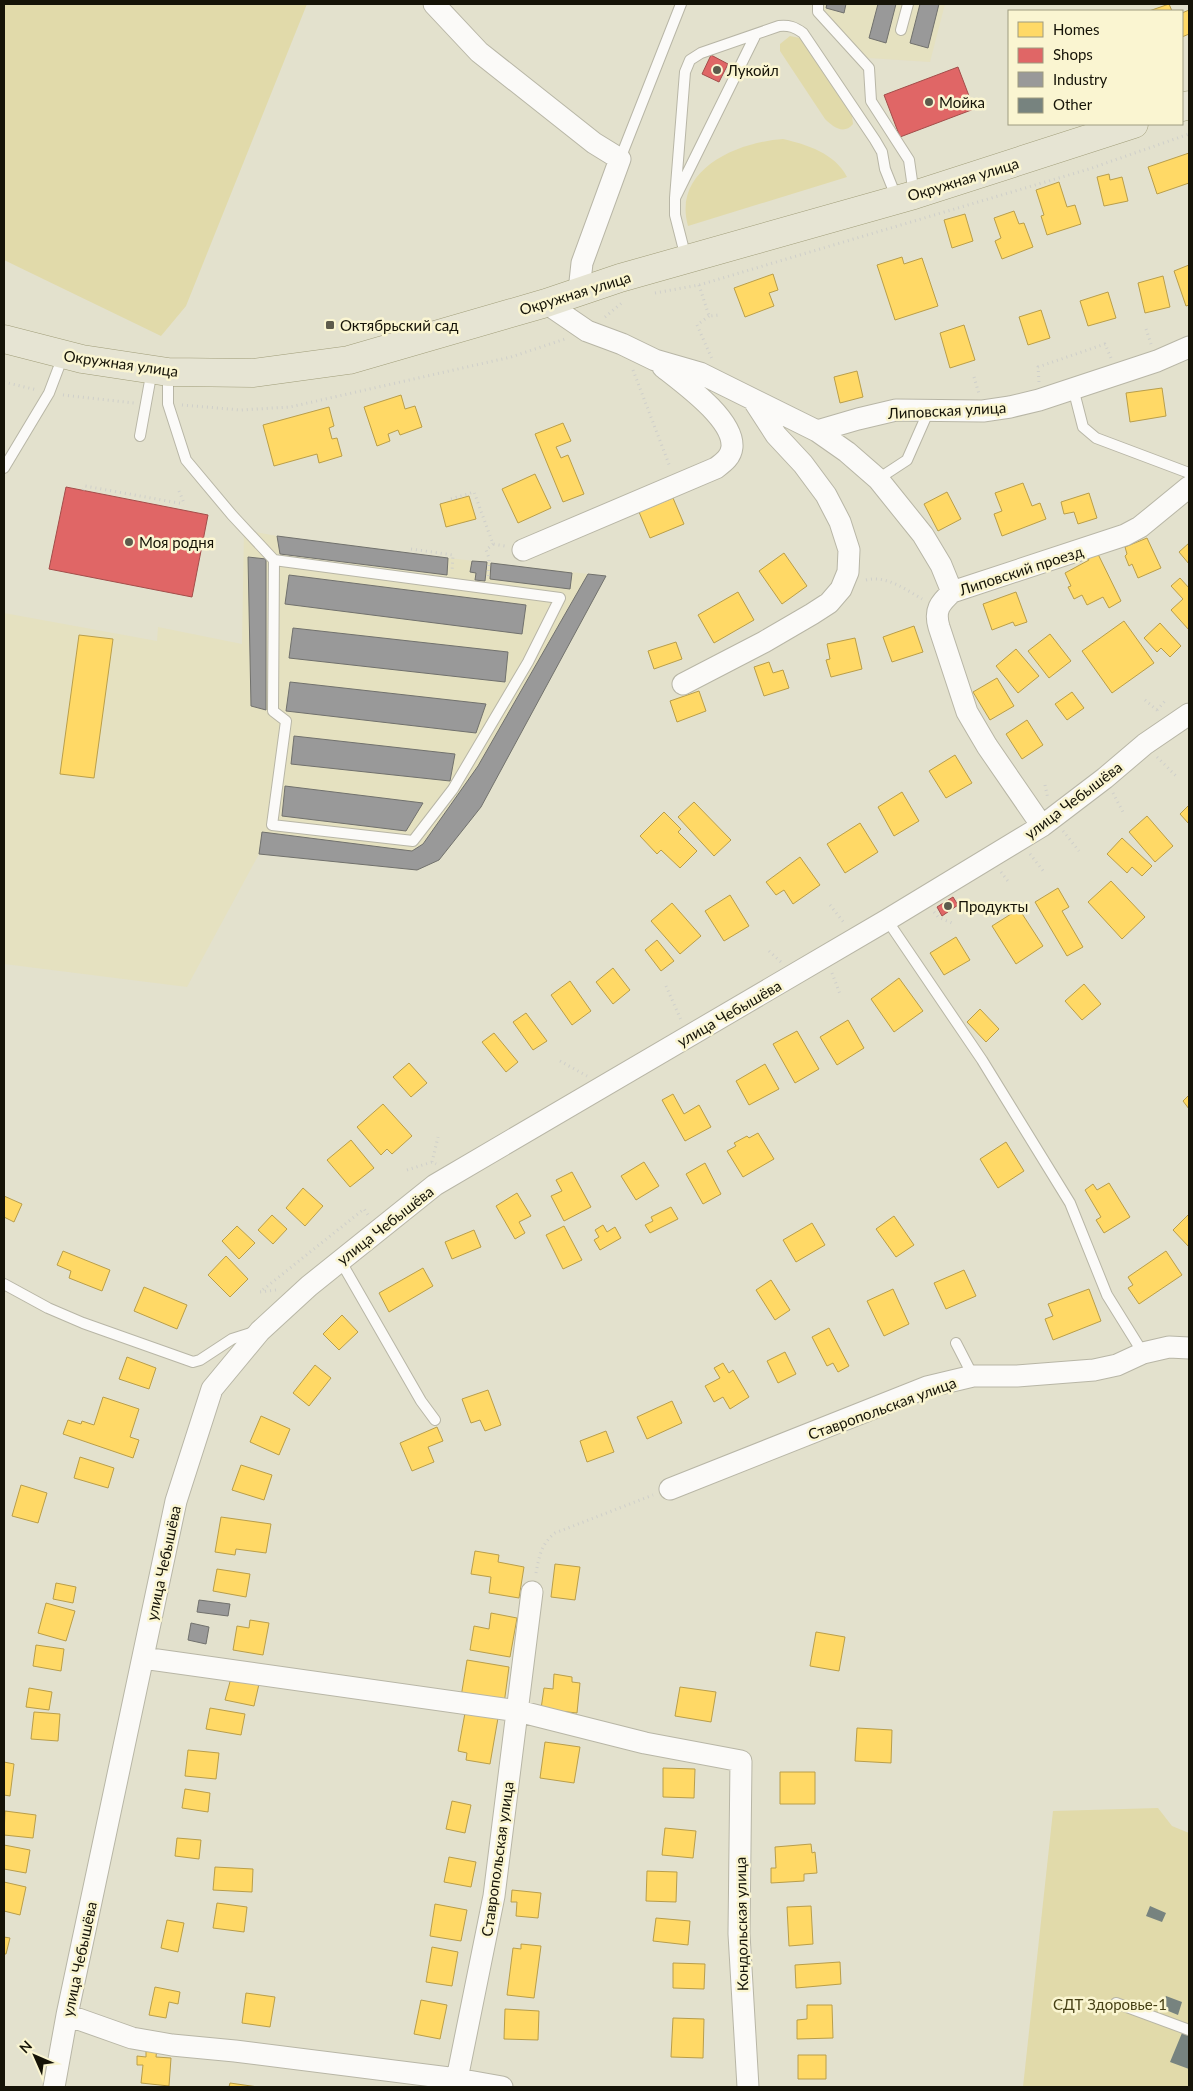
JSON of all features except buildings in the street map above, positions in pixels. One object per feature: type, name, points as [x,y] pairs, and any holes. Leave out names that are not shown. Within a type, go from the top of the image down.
[{"type":"main road","name":"Окружная улица","points":[[4,339],[63,355],[160,371],[254,373],[349,360],[905,197],[1131,125]]},
{"type":"street","points":[[434,4],[479,52],[594,143],[620,159],[582,262],[579,292]]},
{"type":"street","points":[[546,303],[587,331],[622,344],[655,360],[700,373],[817,431],[847,452],[878,479],[923,535],[941,565],[952,592]]},
{"type":"street","name":"Липовская улица","points":[[817,431],[896,410],[983,411],[1039,400],[1157,361],[1189,347]]},
{"type":"street","points":[[523,550],[716,468],[731,453],[732,445],[728,432],[719,417],[694,391],[655,360]]},
{"type":"street","points":[[683,684],[764,642],[812,614],[829,602],[841,589],[848,572],[849,550],[840,522],[826,494],[803,464],[776,435],[754,401]]},
{"type":"street","name":"Липовский проезд","points":[[937,609],[952,592],[1125,536],[1140,527],[1189,487]]},
{"type":"street","points":[[937,609],[936,617],[967,712],[987,746],[1042,826]]},
{"type":"street","name":"улица Чебышёва","points":[[54,2087],[176,1501],[212,1389],[260,1331],[309,1286],[435,1185],[887,920],[1042,826],[1105,778],[1145,744],[1189,714]]},
{"type":"street","name":"Ставропольская улица","points":[[670,1489],[927,1387],[972,1376],[1017,1376],[1094,1370],[1117,1365],[1143,1354],[1169,1347],[1189,1348]]},
{"type":"street","name":"Ставропольская улица","points":[[457,2079],[494,1896],[532,1592]]},
{"type":"street","points":[[143,1658],[518,1711]]},
{"type":"street","name":"Кондольская улица","points":[[518,1711],[645,1743],[741,1761],[739,1934],[748,2087]]},
{"type":"street","points":[[68,2014],[132,2038],[172,2045],[457,2079],[502,2087]]},
{"type":"lane","points":[[620,159],[681,4]]},
{"type":"lane","points":[[818,4],[818,12],[869,68],[871,101],[909,160],[905,197]]},
{"type":"lane","points":[[901,30],[908,4]]},
{"type":"lane","points":[[687,260],[675,215],[675,198],[687,66],[690,60],[701,53],[779,26],[788,25],[803,33],[882,152],[885,169],[905,197]]},
{"type":"lane","points":[[675,198],[756,34]]},
{"type":"lane","points":[[4,468],[49,393],[63,355]]},
{"type":"lane","points":[[140,436],[160,371]]},
{"type":"lane","points":[[160,371],[168,404],[186,460],[232,515],[274,560],[560,598],[528,662],[453,789],[412,841],[272,825],[286,721],[273,712],[274,560]]},
{"type":"lane","points":[[1073,388],[1083,427],[1096,438],[1189,473]]},
{"type":"lane","points":[[878,479],[906,460],[929,409]]},
{"type":"lane","points":[[887,920],[982,1060],[1070,1203],[1107,1295],[1143,1354]]},
{"type":"lane","points":[[340,1260],[421,1400],[435,1420]]},
{"type":"lane","points":[[4,1284],[48,1308],[83,1323],[193,1362],[200,1360],[232,1340],[260,1331]]},
{"type":"lane","points":[[956,1343],[972,1376]]},
{"type":"lane","points":[[1116,2004],[1189,2030]]},
{"type":"path","points":[[700,285],[709,316],[719,315]]},
{"type":"path","points":[[622,344],[677,484]]},
{"type":"path","points":[[1039,400],[1038,367],[1105,344],[1116,373]]},
{"type":"path","points":[[83,490],[85,486],[184,504],[180,491]]},
{"type":"path","points":[[451,499],[474,492],[493,544]]},
{"type":"path","points":[[493,544],[523,550]]},
{"type":"path","points":[[486,588],[490,558],[486,550],[493,544]]},
{"type":"path","points":[[411,549],[453,555],[451,584]]},
{"type":"path","points":[[841,589],[856,582],[873,578],[904,588],[937,609]]},
{"type":"path","points":[[1157,710],[1166,700]]},
{"type":"path","points":[[1145,744],[1176,776]]},
{"type":"path","points":[[666,986],[688,1036]]},
{"type":"path","points":[[560,1061],[605,1086]]},
{"type":"path","points":[[432,1162],[438,1137]]},
{"type":"path","points":[[532,1592],[541,1550],[546,1540],[555,1533],[670,1489]]},
{"type":"shaded area","points":[[825,4],[945,4],[930,62],[868,58],[823,12]]},
{"type":"shaded area","points":[[244,530],[448,558],[606,576],[481,807],[439,860],[417,870],[259,854],[187,987],[4,964],[4,613],[157,641],[158,627],[242,644]]},
{"type":"green space","points":[[4,4],[307,4],[186,306],[161,336],[4,260]]},
{"type":"green space","points":[[790,36],[800,38],[852,116],[853,124],[850,127],[839,129],[825,119],[780,51],[780,44]]},
{"type":"green space","points":[[783,139],[820,151],[836,162],[847,177],[688,226],[686,206],[690,189],[699,174],[713,162],[729,153],[765,141]]},
{"type":"green space","name":"СДТ Здоровье-1","points":[[1158,1808],[1172,1826],[1189,1833],[1189,2087],[1023,2087],[1053,1811]]},
{"type":"place","name":"Лукойл","points":[[717,70]]},
{"type":"place","name":"Мойка","points":[[929,102]]},
{"type":"place","name":"Октябрьский сад","points":[[330,325]]},
{"type":"place","name":"Моя родня","points":[[129,542]]},
{"type":"place","name":"Продукты","points":[[948,906]]}]
